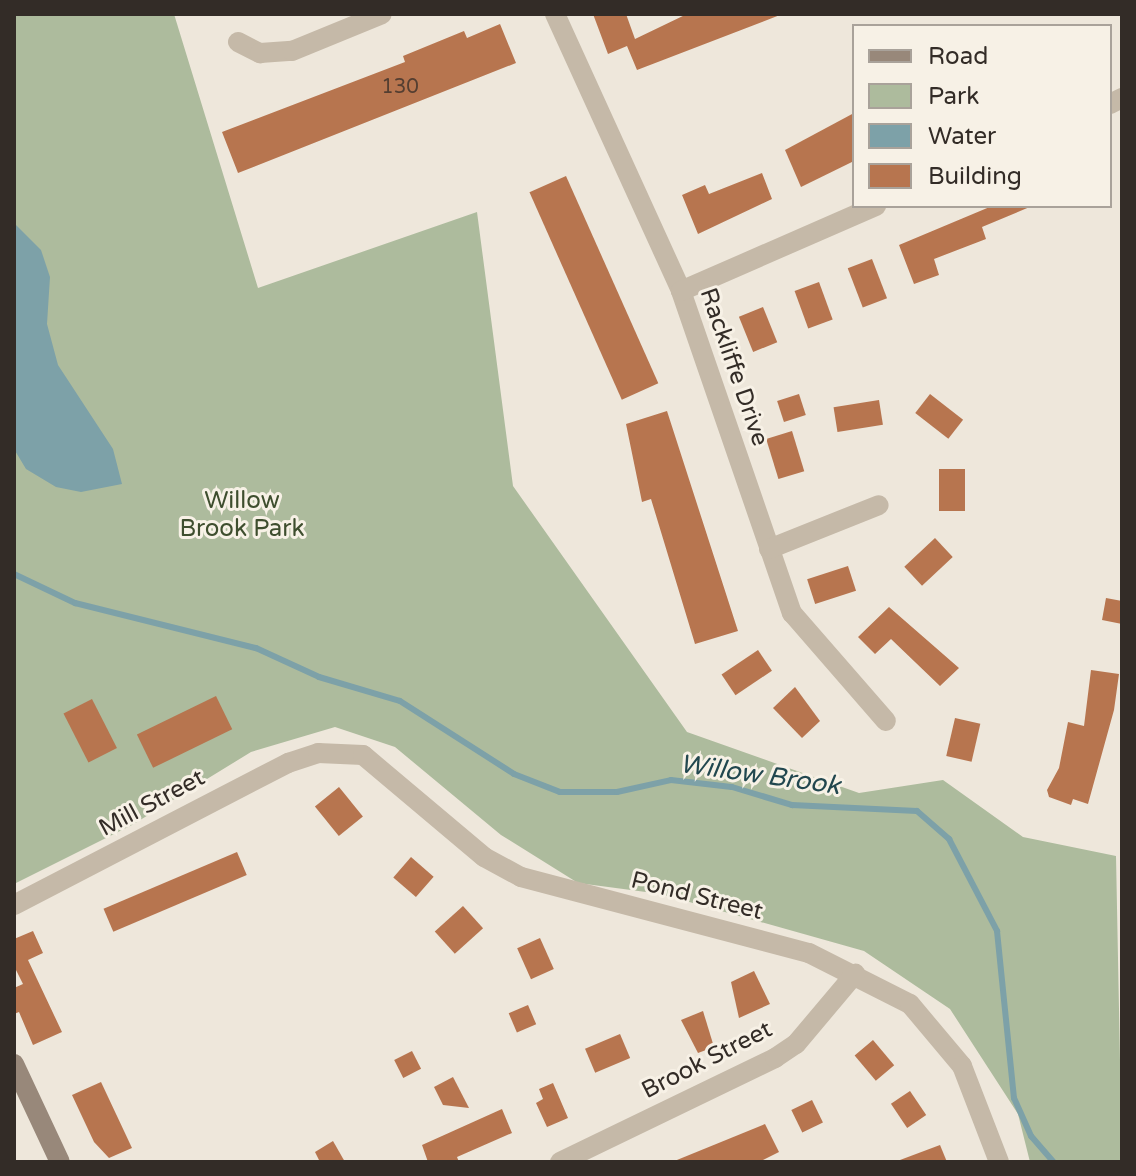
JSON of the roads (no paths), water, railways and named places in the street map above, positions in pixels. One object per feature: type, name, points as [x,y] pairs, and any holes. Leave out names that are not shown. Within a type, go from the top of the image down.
[{"type":"street","points":[[238,42],[260,53],[292,51],[382,14]]},
{"type":"street","name":"Rackliffe Drive","points":[[555,14],[681,291],[792,613],[886,721]]},
{"type":"street","points":[[681,291],[871,208]]},
{"type":"street","points":[[769,549],[879,505]]},
{"type":"street","name":"Pond Street","points":[[318,753],[343,751],[381,766],[484,857],[521,877],[809,953],[910,1004],[946,1042],[977,1095],[999,1162]]},
{"type":"street","name":"Mill Street","points":[[14,905],[242,784],[318,753]]},
{"type":"street","name":"Brook Street","points":[[560,1162],[775,1058],[796,1044],[855,974]]},
{"type":"street","points":[[14,1064],[60,1162]]},
{"type":"water","points":[[14,223],[41,250],[50,277],[47,324],[58,365],[113,449],[122,484],[81,492],[56,487],[26,469],[14,449]]},
{"type":"waterway","name":"Willow Brook","points":[[14,574],[75,603],[256,648],[319,677],[400,701],[514,774],[560,792],[617,792],[671,780],[732,787],[792,805],[917,811],[949,839],[997,931],[1014,1098],[1031,1136],[1054,1162]]},
{"type":"park label","name":"Willow Brook Park","points":[[242,515]]}]
